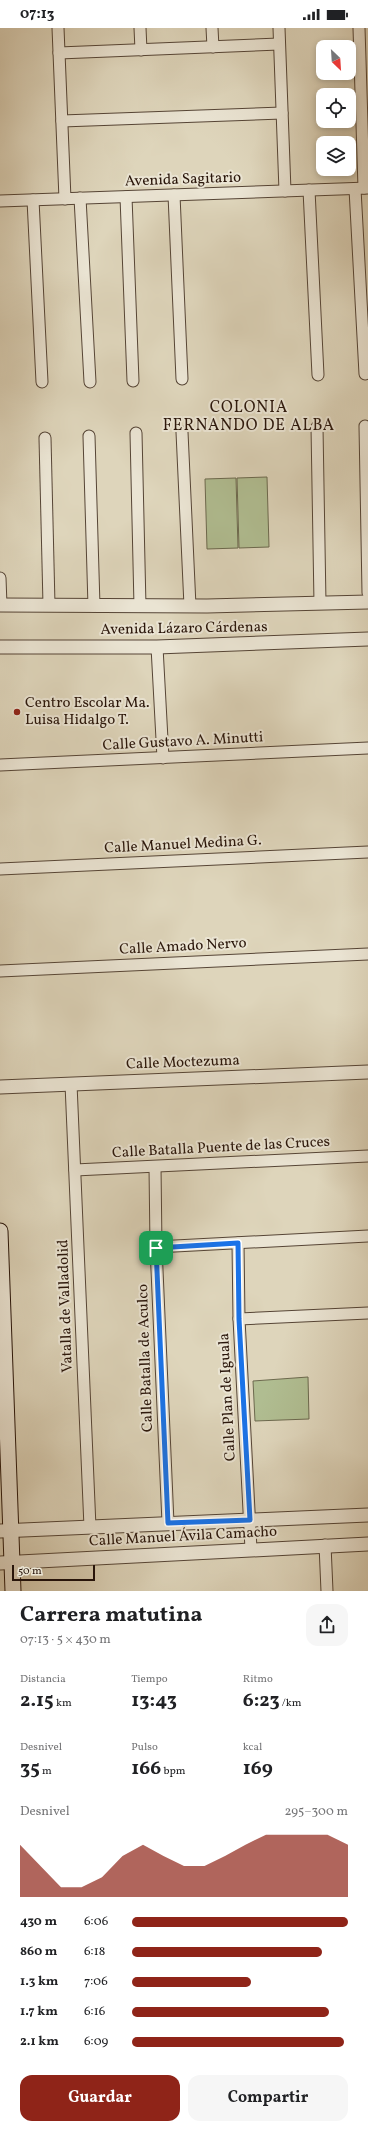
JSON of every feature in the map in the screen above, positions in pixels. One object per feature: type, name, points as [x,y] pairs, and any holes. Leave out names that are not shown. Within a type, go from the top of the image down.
[{"type":"main road","points":[[0,1231],[6,1563],[13,1591]]},
{"type":"street","points":[[58,28],[65,199]]},
{"type":"street","points":[[140,28],[141,50]]},
{"type":"street","points":[[212,28],[213,47]]},
{"type":"street","points":[[279,28],[285,191]]},
{"type":"street","points":[[359,28],[365,374]]},
{"type":"street","points":[[59,53],[279,44]]},
{"type":"street","points":[[62,121],[282,113]]},
{"type":"street","name":"Avenida Sagitario","points":[[0,201],[362,188]]},
{"type":"street","points":[[309,190],[318,375]]},
{"type":"street","points":[[174,195],[182,379]]},
{"type":"street","points":[[126,197],[133,381]]},
{"type":"street","points":[[80,198],[90,382]]},
{"type":"street","points":[[33,200],[42,382]]},
{"type":"street","points":[[365,426],[368,594]]},
{"type":"street","points":[[317,427],[320,603]]},
{"type":"street","points":[[182,432],[190,606]]},
{"type":"street","points":[[136,433],[140,606]]},
{"type":"street","points":[[89,436],[94,606]]},
{"type":"street","points":[[45,438],[49,605]]},
{"type":"street","points":[[0,578],[0,605]]},
{"type":"street","name":"Avenida Lázaro Cárdenas","points":[[0,605],[190,606],[368,602]]},
{"type":"street","name":"Avenida Lázaro Cárdenas","points":[[0,647],[157,647],[368,639]]},
{"type":"street","points":[[157,647],[163,758]]},
{"type":"street","name":"Calle Gustavo A. Minutti","points":[[0,765],[368,748]]},
{"type":"street","name":"Calle Manuel Medina G.","points":[[0,869],[368,852]]},
{"type":"street","name":"Calle Amado Nervo","points":[[0,971],[368,954]]},
{"type":"street","name":"Calle Moctezuma","points":[[0,1088],[368,1072]]},
{"type":"street","name":"Vatalla de Valladolid","points":[[71,1084],[90,1527]]},
{"type":"street","name":"Calle Batalla Puente de las Cruces","points":[[75,1170],[368,1156]]},
{"type":"street","name":"Calle Batalla de Aculco","points":[[155,1167],[156,1248],[168,1523]]},
{"type":"street","points":[[156,1248],[368,1236]]},
{"type":"street","name":"Calle Plan de Iguala","points":[[238,1243],[239,1319],[250,1520],[250,1549]]},
{"type":"street","points":[[239,1319],[368,1313]]},
{"type":"street","name":"Calle Manuel Ávila Camacho","points":[[6,1530],[368,1515]]},
{"type":"street","name":"Calle Manuel Ávila Camacho","points":[[6,1563],[325,1545],[368,1544]]},
{"type":"street","points":[[325,1545],[327,1591]]},
{"type":"green space","points":[[267,477],[269,547],[239,548],[237,478]]},
{"type":"green space","points":[[236,478],[238,548],[207,549],[205,479]]},
{"type":"green space","points":[[308,1377],[309,1419],[255,1421],[253,1381]]},
{"type":"place","name":"Centro Escolar Ma. Luisa Hidalgo T.","points":[[17,712]]},
{"type":"district","name":"COLONIA FERNANDO DE ALBA","points":[[249,417]]},
{"type":"route","points":[[238,1243],[239,1319],[250,1520],[168,1523],[156,1248],[238,1243]]}]
